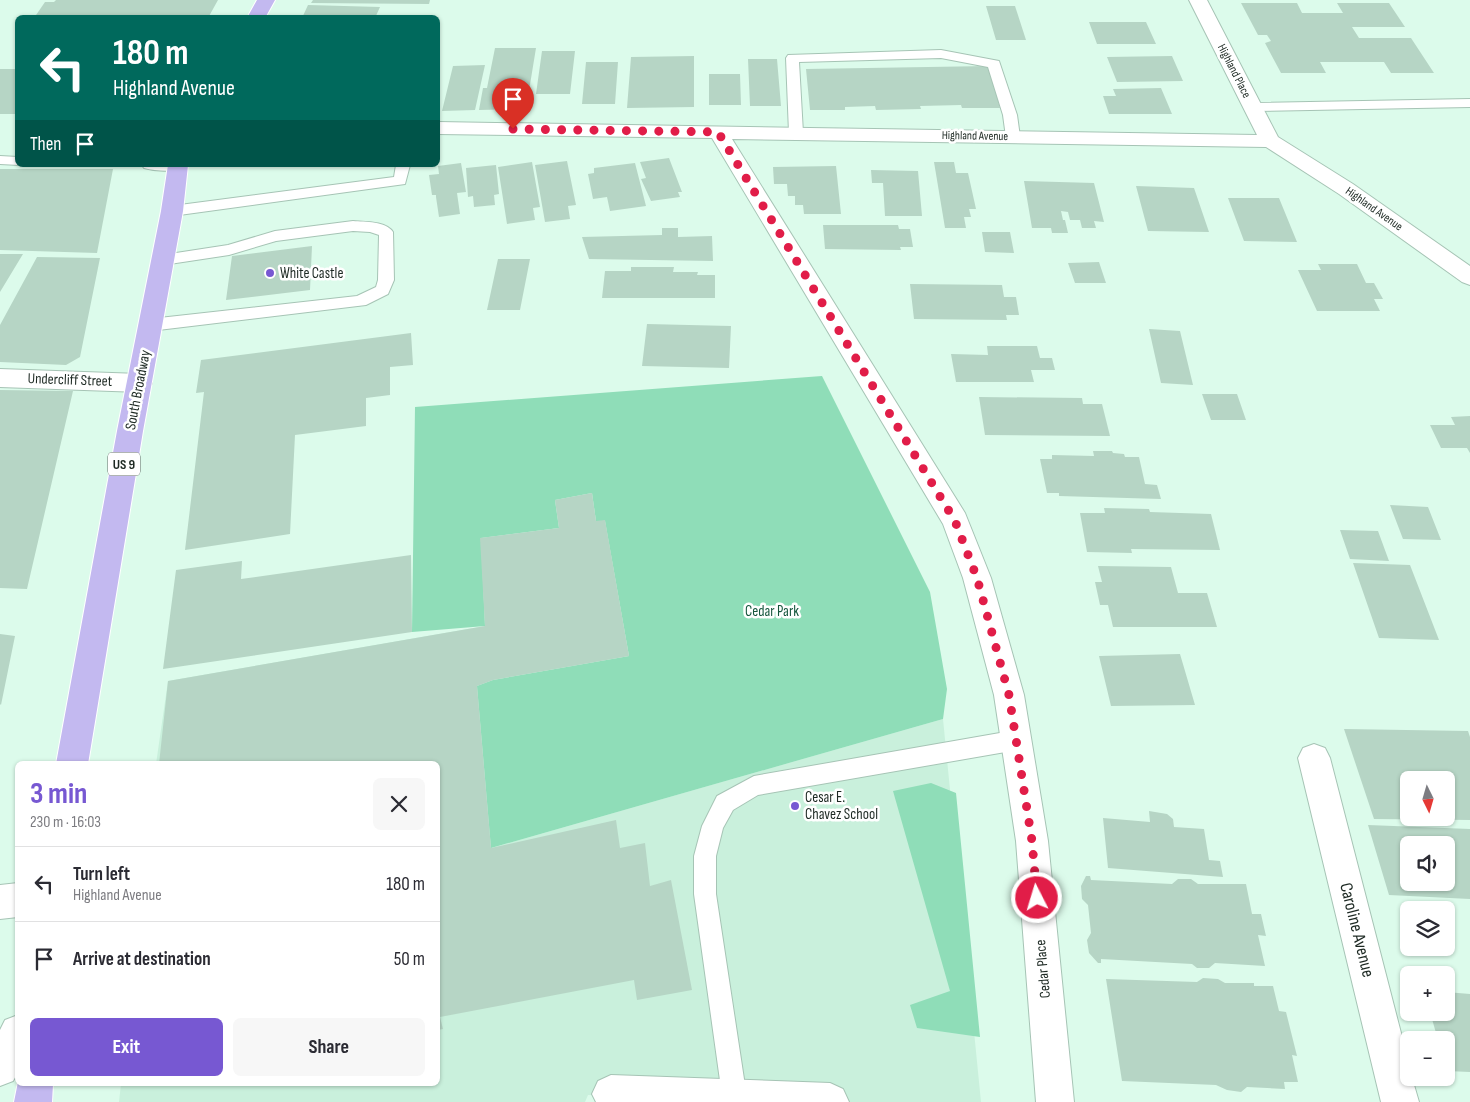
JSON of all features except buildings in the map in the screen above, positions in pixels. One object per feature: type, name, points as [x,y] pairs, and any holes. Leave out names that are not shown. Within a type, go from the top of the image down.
[{"type":"main road","points":[[258,15],[266,0]]},
{"type":"main road","name":"South Broadway","points":[[73,761],[130,431],[172,211],[178,167]]},
{"type":"main road","points":[[33,1102],[35,1086]]},
{"type":"street","name":"Highland Place","points":[[1198,0],[1270,141]]},
{"type":"street","name":"Highland Avenue","points":[[440,128],[1270,141],[1346,189],[1467,273]]},
{"type":"street","name":"Cedar Place","points":[[718,132],[955,521],[977,578],[1009,695],[1017,740],[1032,841],[1055,1102]]},
{"type":"street","name":"Undercliff Street","points":[[0,378],[140,383]]},
{"type":"street","name":"Caroline Avenue","points":[[1314,758],[1400,1102]]},
{"type":"street","points":[[0,902],[15,900]]},
{"type":"street","points":[[0,1068],[15,1040]]},
{"type":"street","points":[[611,1094],[830,1102]]},
{"type":"lane","points":[[796,133],[792,58],[941,54],[994,64],[1010,114],[1013,137]]},
{"type":"lane","points":[[1253,107],[1470,103]]},
{"type":"lane","points":[[0,160],[15,161]]},
{"type":"lane","points":[[172,211],[400,181],[403,167]]},
{"type":"lane","points":[[150,325],[366,299],[382,290],[386,280],[386,232],[371,227],[353,226],[284,234],[230,250],[163,260]]},
{"type":"lane","points":[[734,1099],[705,894],[704,856],[713,826],[725,803],[754,786],[1017,740]]},
{"type":"shaded area","name":"Cesar E. Chavez School","points":[[592,493],[596,521],[605,520],[629,656],[493,680],[491,848],[943,719],[981,1102],[819,1102],[588,1095],[585,1102],[119,1102],[121,1086],[440,1086],[440,761],[156,761],[168,681],[485,626],[480,538],[559,528],[555,500]]},
{"type":"green space","name":"Cedar Park","points":[[822,376],[930,592],[947,689],[943,719],[491,848],[477,686],[493,680],[629,656],[605,521],[596,521],[592,493],[555,500],[559,528],[481,538],[485,626],[412,632],[415,407]]},
{"type":"green space","points":[[931,783],[956,793],[980,1037],[917,1028],[910,1005],[950,991],[893,791]]},
{"type":"place","name":"White Castle","points":[[270,273]]},
{"type":"place","name":"Cesar E. Chavez School","points":[[795,806]]},
{"type":"route","points":[[513,129],[718,132],[955,521],[977,578],[1009,695],[1032,841],[1037,898]]}]
